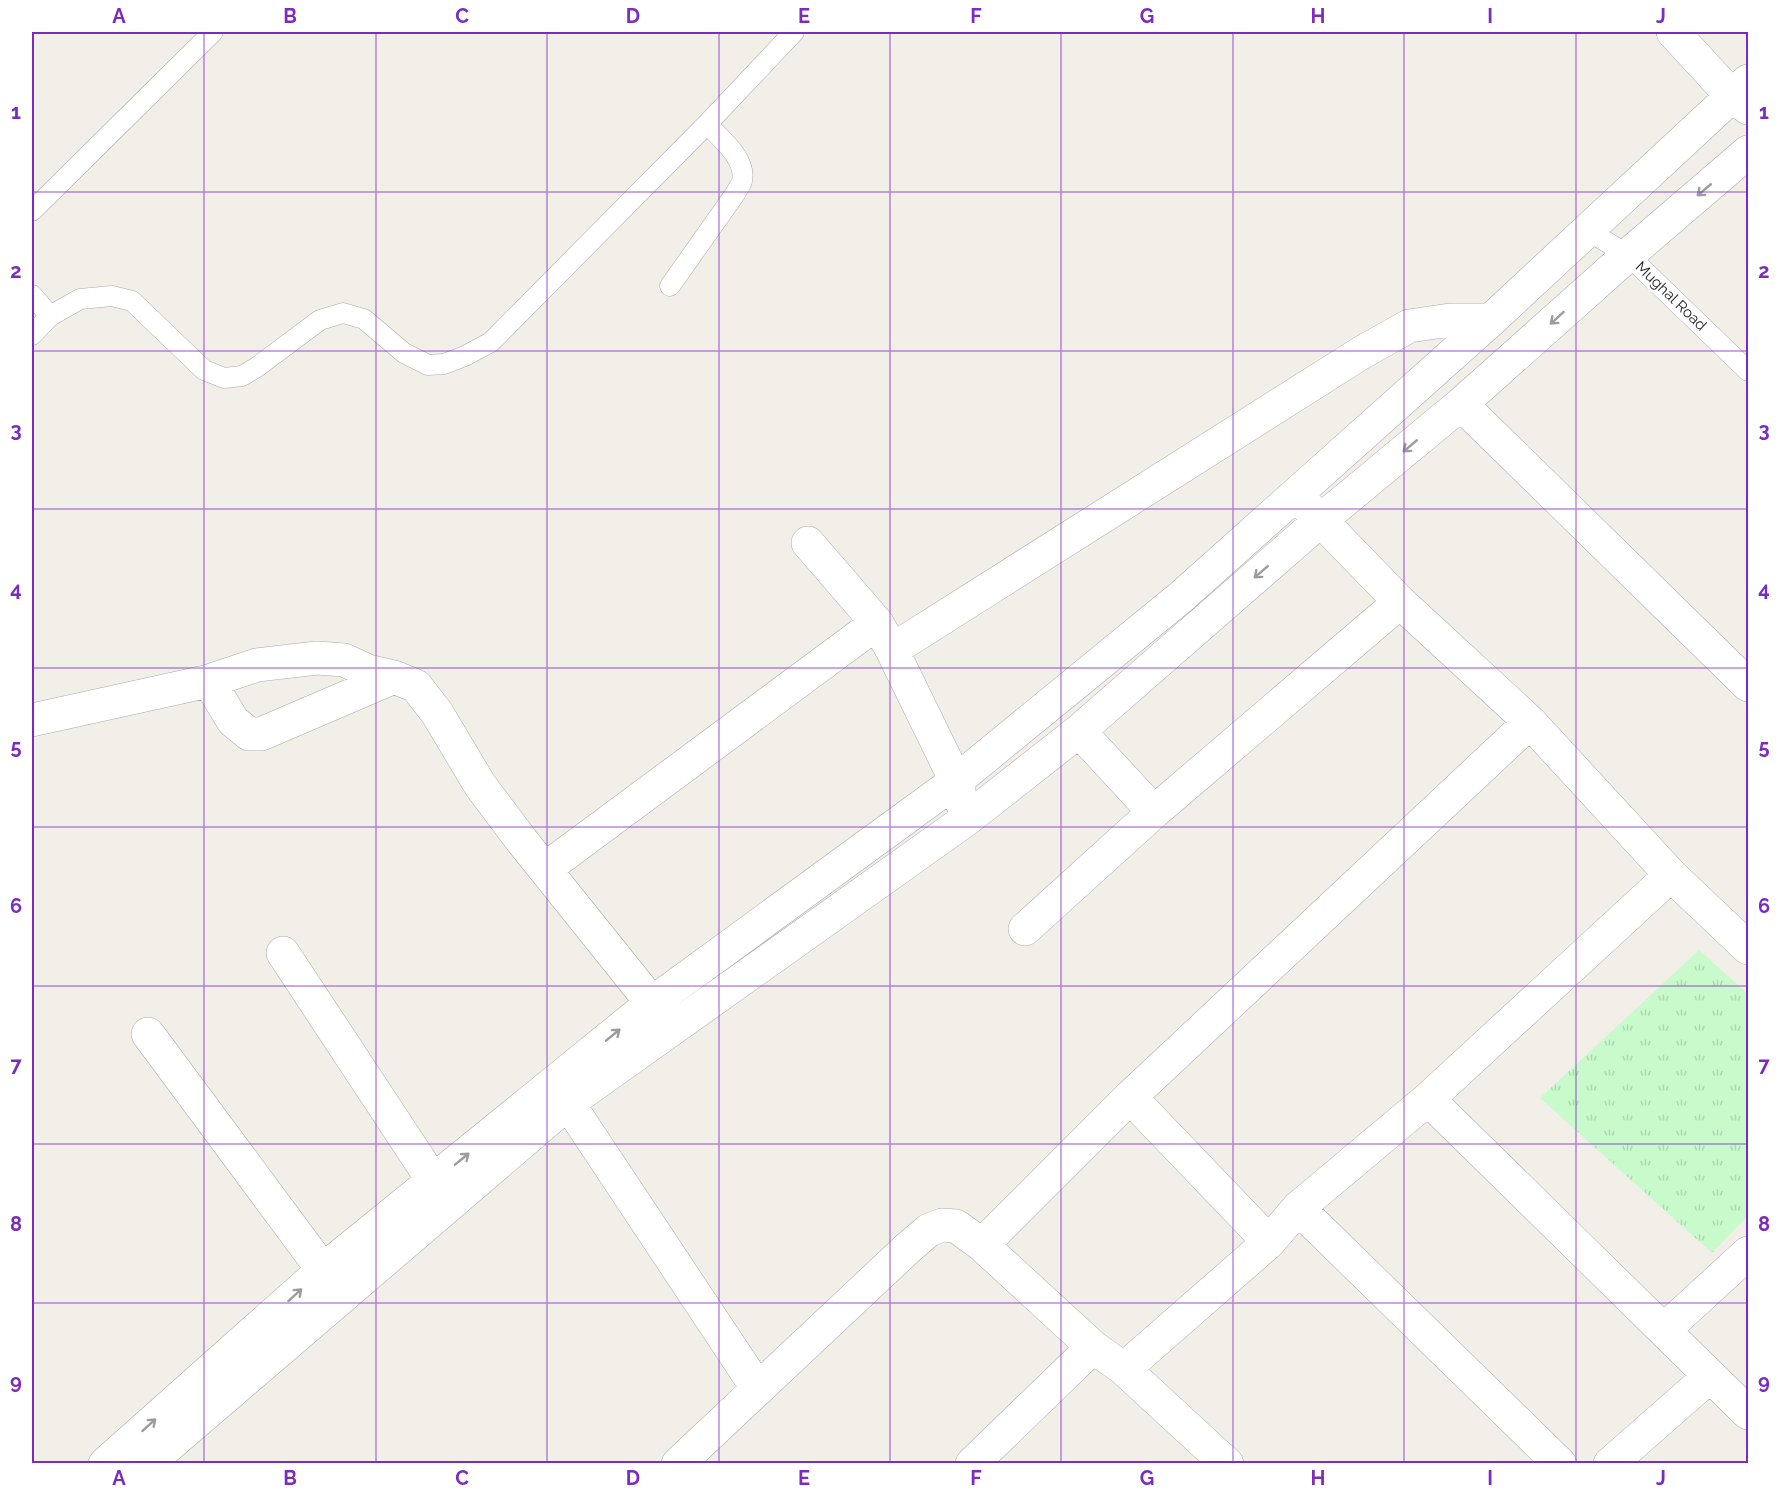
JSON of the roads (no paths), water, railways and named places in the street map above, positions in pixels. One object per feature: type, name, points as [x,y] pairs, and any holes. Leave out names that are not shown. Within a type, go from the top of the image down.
[{"type":"street","points":[[105,1464],[323,1270],[652,1003],[956,781],[1181,597],[1491,320],[1587,230],[1743,95],[1673,32]]},
{"type":"street","points":[[147,1464],[568,1103],[968,819],[1079,731],[1322,520],[1461,404],[1749,152]]},
{"type":"street","points":[[545,869],[884,637],[1361,352],[1409,326],[1450,320],[1491,320]]},
{"type":"street","points":[[1461,404],[1749,686]]},
{"type":"street","points":[[1295,495],[1400,602],[1530,722],[1671,875],[1749,948]]},
{"type":"street","points":[[808,543],[884,637],[956,781],[968,819]]},
{"type":"street","points":[[1025,929],[1154,812],[1400,602]]},
{"type":"street","points":[[32,720],[209,681],[257,665],[317,658],[344,660],[368,671],[394,677],[416,687],[437,712],[480,785],[652,1003]]},
{"type":"street","points":[[209,681],[233,721],[249,734],[261,734],[394,677]]},
{"type":"street","points":[[982,1245],[1131,1097],[1530,722]]},
{"type":"street","points":[[1079,731],[1154,812]]},
{"type":"street","points":[[1124,1369],[1269,1242],[1298,1208],[1428,1100],[1671,875]]},
{"type":"street","points":[[283,953],[434,1182]]},
{"type":"street","points":[[148,1034],[323,1270]]},
{"type":"street","points":[[1131,1097],[1269,1242]]},
{"type":"street","points":[[1428,1100],[1749,1413]]},
{"type":"street","points":[[568,1103],[758,1389]]},
{"type":"street","points":[[1298,1208],[1560,1464]]},
{"type":"street","points":[[678,1464],[929,1230],[942,1225],[956,1226],[982,1245],[1093,1347],[1124,1369],[1227,1464]]},
{"type":"street","points":[[1664,1330],[1749,1253]]},
{"type":"street","points":[[972,1464],[1093,1347]]},
{"type":"street","points":[[1610,1464],[1710,1376]]},
{"type":"lane","points":[[32,212],[213,32]]},
{"type":"lane","points":[[32,335],[50,316],[80,299],[112,296],[132,301],[204,370],[224,378],[242,376],[320,320],[343,313],[364,319],[404,353],[428,365],[444,364],[465,356],[491,342],[707,124],[794,32]]},
{"type":"lane","points":[[670,286],[742,181],[742,171],[734,153],[707,124]]},
{"type":"lane","name":"Mughal Road","points":[[1587,230],[1629,255],[1749,371]]},
{"type":"lane","points":[[32,295],[50,316]]}]
